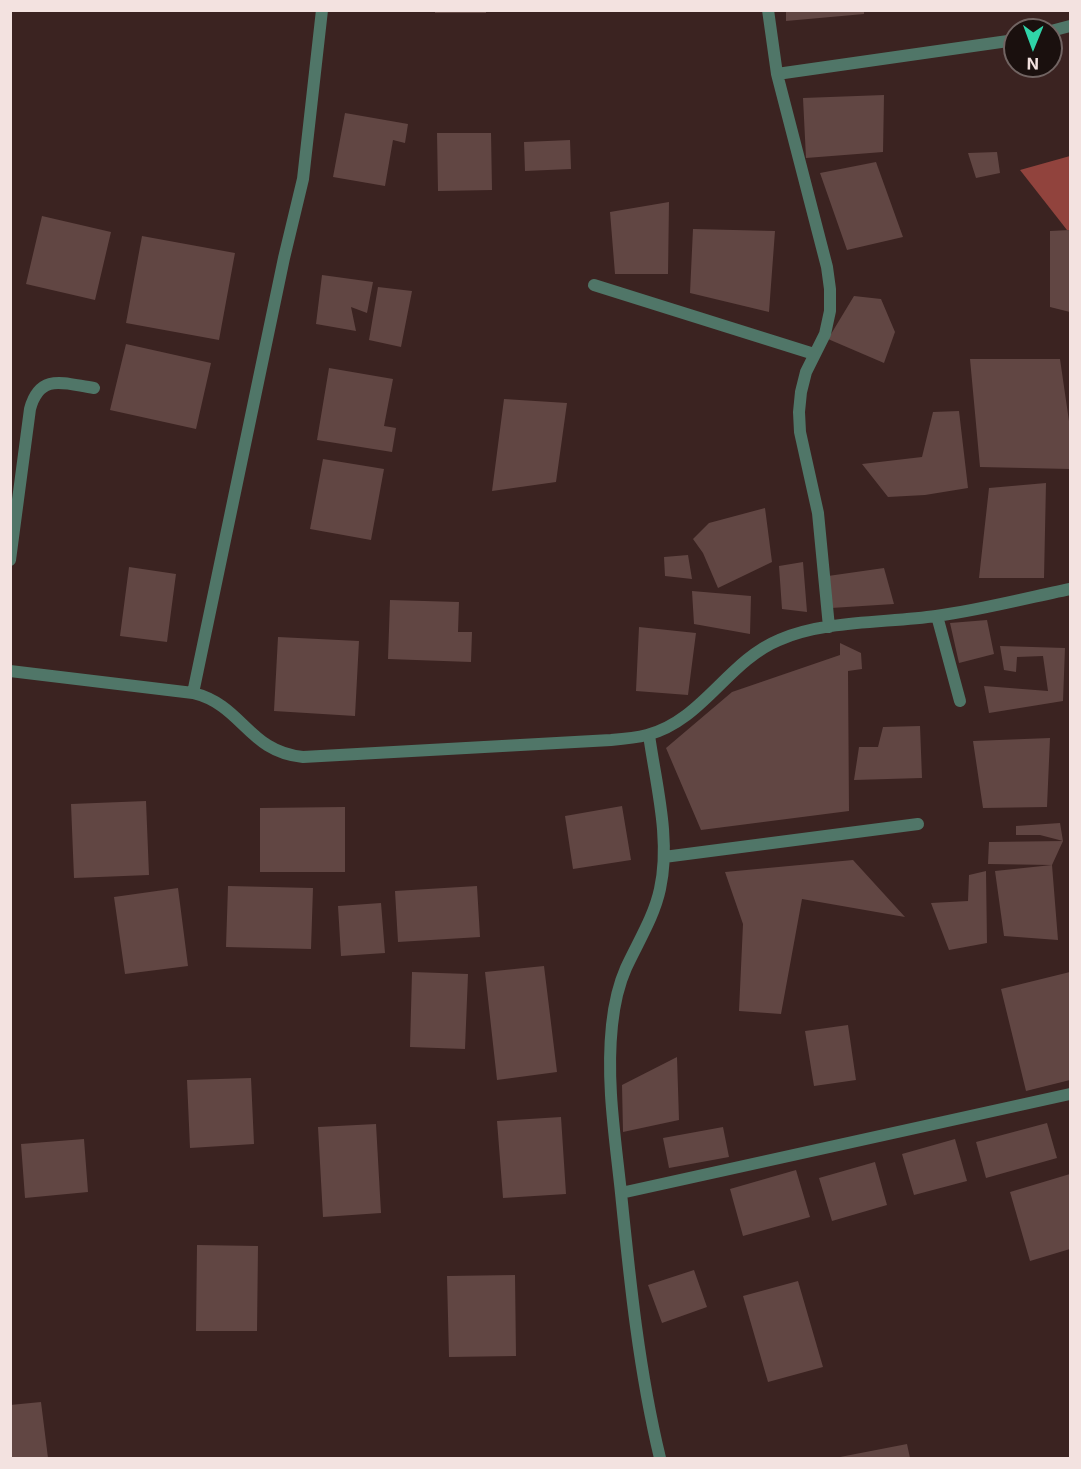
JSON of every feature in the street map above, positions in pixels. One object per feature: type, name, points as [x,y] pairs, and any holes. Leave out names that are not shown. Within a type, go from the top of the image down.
[{"type":"street","points":[[193,693],[284,258],[303,179],[321,10]]},
{"type":"street","points":[[768,10],[777,74],[827,267],[830,289],[830,311],[825,334],[806,372],[799,412],[800,432],[818,513],[829,627]]},
{"type":"street","points":[[777,74],[1003,42]]},
{"type":"street","points":[[594,285],[814,354]]},
{"type":"street","points":[[10,560],[30,409],[34,395],[40,388],[55,383],[94,388]]},
{"type":"street","points":[[10,671],[207,696],[217,702],[259,741],[273,750],[288,755],[611,740],[649,735],[668,726],[702,703],[755,653],[802,631],[938,616],[1071,590]]},
{"type":"street","points":[[938,616],[960,701]]},
{"type":"street","points":[[649,735],[664,835],[664,857],[660,888],[643,935],[616,996],[609,1061],[609,1098],[641,1370],[660,1458]]},
{"type":"street","points":[[664,857],[918,824]]},
{"type":"street","points":[[621,1193],[1071,1094]]},
{"type":"shaded area","points":[[1070,156],[1070,230],[1067,230],[1020,170]]},
{"type":"building","points":[[435,10],[486,10],[486,13],[435,13]]},
{"type":"building","points":[[786,10],[864,10],[864,14],[786,21]]},
{"type":"building","points":[[884,95],[883,152],[806,158],[803,98]]},
{"type":"building","points":[[345,113],[408,124],[405,143],[393,140],[385,186],[333,177]]},
{"type":"building","points":[[437,133],[491,133],[492,190],[438,191]]},
{"type":"building","points":[[570,140],[571,169],[525,171],[524,142]]},
{"type":"building","points":[[997,152],[1000,173],[976,178],[968,153]]},
{"type":"building","points":[[876,162],[903,237],[847,250],[820,173]]},
{"type":"building","points":[[669,202],[668,274],[615,274],[610,212]]},
{"type":"building","points":[[42,216],[111,232],[95,300],[26,284]]},
{"type":"building","points":[[693,229],[775,231],[769,312],[690,293]]},
{"type":"building","points":[[1070,230],[1070,312],[1050,307],[1050,231]]},
{"type":"building","points":[[142,236],[235,253],[219,340],[126,323]]},
{"type":"building","points":[[322,275],[373,282],[367,313],[351,307],[356,331],[316,324]]},
{"type":"building","points":[[378,287],[412,291],[401,347],[369,340]]},
{"type":"building","points":[[854,296],[881,299],[895,332],[884,363],[828,339]]},
{"type":"building","points":[[126,344],[211,363],[196,429],[110,410]]},
{"type":"building","points":[[970,359],[1060,359],[1070,428],[1070,469],[980,467]]},
{"type":"building","points":[[329,368],[393,379],[384,426],[396,428],[392,452],[317,440]]},
{"type":"building","points":[[504,399],[567,403],[556,482],[492,491]]},
{"type":"building","points":[[959,411],[968,488],[925,495],[888,497],[862,464],[922,457],[933,412]]},
{"type":"building","points":[[323,459],[384,469],[371,540],[310,529]]},
{"type":"building","points":[[1046,483],[1044,578],[979,578],[989,488]]},
{"type":"building","points":[[765,508],[772,562],[718,588],[703,553],[693,539],[709,523]]},
{"type":"building","points":[[688,555],[692,579],[665,576],[664,557]]},
{"type":"building","points":[[803,562],[807,612],[782,609],[779,566]]},
{"type":"building","points":[[129,567],[176,574],[167,642],[120,636]]},
{"type":"building","points":[[884,568],[894,604],[831,608],[828,576]]},
{"type":"building","points":[[692,591],[751,596],[750,634],[694,624]]},
{"type":"building","points":[[390,600],[459,602],[458,632],[472,632],[471,662],[388,659]]},
{"type":"building","points":[[987,620],[994,654],[959,663],[950,623]]},
{"type":"building","points":[[639,627],[696,633],[688,695],[636,691]]},
{"type":"building","points":[[278,637],[359,641],[355,716],[274,711]]},
{"type":"building","points":[[840,643],[861,653],[862,669],[848,671],[849,811],[701,830],[666,748],[732,692],[840,655]]},
{"type":"building","points":[[1000,646],[1065,648],[1063,701],[989,713],[984,686],[1048,691],[1043,656],[1017,657],[1016,672],[1004,670]]},
{"type":"building","points":[[920,726],[922,778],[854,780],[859,747],[878,747],[883,727]]},
{"type":"building","points":[[1050,738],[1047,807],[983,808],[973,741]]},
{"type":"building","points":[[146,801],[149,875],[74,878],[71,804]]},
{"type":"building","points":[[622,806],[631,860],[573,869],[565,816]]},
{"type":"building","points":[[345,807],[345,872],[260,872],[260,808]]},
{"type":"building","points":[[1060,823],[1063,841],[1040,835],[1016,835],[1016,826]]},
{"type":"building","points":[[1063,841],[1052,865],[988,864],[989,842]]},
{"type":"building","points":[[853,860],[905,917],[802,899],[781,1014],[739,1011],[743,924],[725,872]]},
{"type":"building","points":[[1052,865],[1058,940],[1004,936],[995,871]]},
{"type":"building","points":[[986,871],[987,943],[949,950],[931,903],[968,901],[969,875]]},
{"type":"building","points":[[228,886],[313,888],[311,949],[226,947]]},
{"type":"building","points":[[477,886],[480,937],[398,942],[395,891]]},
{"type":"building","points":[[178,888],[188,966],[125,974],[114,897]]},
{"type":"building","points":[[381,903],[385,953],[341,956],[338,906]]},
{"type":"building","points":[[544,966],[557,1072],[497,1080],[485,972]]},
{"type":"building","points":[[412,972],[468,974],[465,1049],[410,1047]]},
{"type":"building","points":[[1070,972],[1070,1080],[1026,1091],[1001,989]]},
{"type":"building","points":[[848,1025],[856,1080],[814,1086],[805,1031]]},
{"type":"building","points":[[677,1057],[679,1120],[623,1132],[622,1085]]},
{"type":"building","points":[[251,1078],[254,1144],[190,1148],[187,1080]]},
{"type":"building","points":[[561,1117],[566,1194],[503,1198],[497,1121]]},
{"type":"building","points":[[1047,1123],[1057,1158],[986,1178],[976,1142]]},
{"type":"building","points":[[376,1124],[381,1213],[323,1217],[318,1127]]},
{"type":"building","points":[[723,1127],[729,1157],[669,1168],[663,1138]]},
{"type":"building","points":[[84,1139],[88,1192],[25,1198],[21,1144]]},
{"type":"building","points":[[955,1139],[967,1181],[914,1195],[902,1154]]},
{"type":"building","points":[[875,1162],[887,1205],[832,1221],[819,1178]]},
{"type":"building","points":[[796,1170],[810,1217],[743,1236],[730,1189]]},
{"type":"building","points":[[1070,1174],[1070,1249],[1030,1261],[1010,1192]]},
{"type":"building","points":[[197,1245],[258,1246],[257,1331],[196,1331]]},
{"type":"building","points":[[694,1270],[707,1307],[662,1323],[648,1285]]},
{"type":"building","points":[[515,1275],[516,1356],[449,1357],[447,1276]]},
{"type":"building","points":[[798,1281],[823,1367],[768,1382],[743,1296]]},
{"type":"building","points":[[41,1402],[48,1458],[10,1458],[10,1405]]},
{"type":"building","points":[[907,1444],[910,1458],[840,1458],[840,1457]]}]
